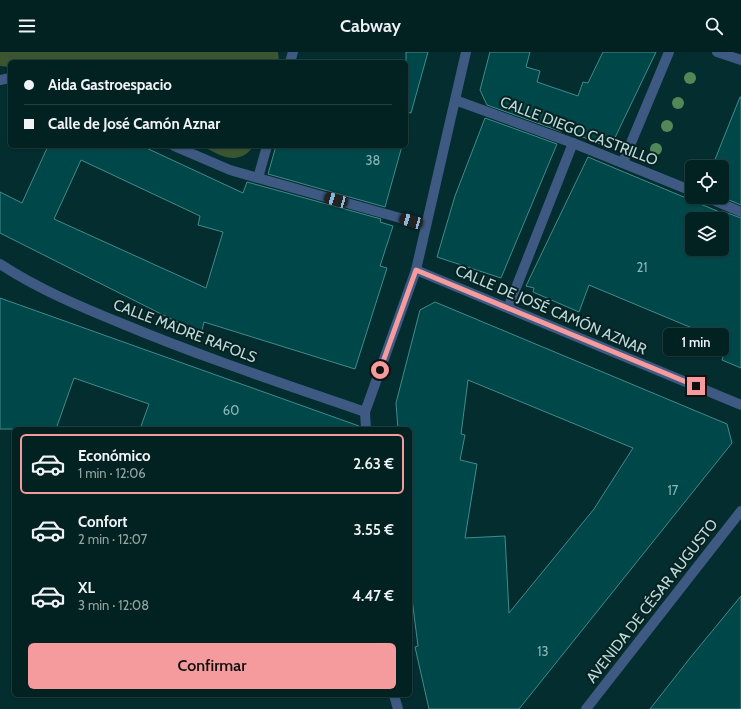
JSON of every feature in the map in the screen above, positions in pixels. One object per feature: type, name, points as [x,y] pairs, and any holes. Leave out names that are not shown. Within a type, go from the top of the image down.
[{"type":"street","points":[[366,427],[365,412],[416,270],[466,52]]},
{"type":"street","points":[[623,162],[669,52]]},
{"type":"street","points":[[717,52],[741,60]]},
{"type":"street","name":"CALLE DIEGO CASTRILLO","points":[[455,100],[623,162],[685,188]]},
{"type":"street","points":[[508,308],[573,143]]},
{"type":"street","points":[[179,148],[230,170],[426,225]]},
{"type":"street","points":[[258,178],[266,148]]},
{"type":"street","points":[[722,204],[741,212]]},
{"type":"street","name":"CALLE MADRE RAFOLS","points":[[0,264],[18,276],[98,314],[177,347],[365,412]]},
{"type":"street","name":"CALLE DE JOSÉ CAMÓN AZNAR","points":[[416,270],[741,405]]},
{"type":"street","name":"AVENIDA DE CÉSAR AUGUSTO","points":[[586,709],[741,511]]},
{"type":"street","points":[[395,697],[398,709]]},
{"type":"green space","points":[[0,52],[278,52],[279,60],[8,60],[8,67],[0,66]]},
{"type":"green space","points":[[206,148],[252,148],[242,156],[236,158],[229,158]]},
{"type":"building","points":[[406,52],[428,52],[411,113],[408,112],[408,60],[406,60]]},
{"type":"building","points":[[490,52],[530,52],[526,67],[540,71],[537,82],[578,96],[583,82],[588,83],[603,52],[656,52],[610,148],[563,129],[562,132],[487,105],[480,90]]},
{"type":"building","points":[[741,97],[741,205],[729,200],[729,160],[715,160]]},
{"type":"building","points":[[485,118],[557,144],[501,278],[437,257],[455,196]]},
{"type":"building","points":[[47,148],[146,148],[243,193],[247,182],[381,219],[380,222],[393,226],[380,266],[387,268],[355,369],[204,322],[201,334],[0,233],[0,192],[22,203]],"holes":[[[81,160],[200,216],[198,225],[223,232],[206,288],[54,219]]]},
{"type":"building","points":[[275,148],[401,148],[385,207],[268,174]]},
{"type":"building","points":[[588,157],[685,198],[685,204],[700,204],[720,212],[685,212],[685,256],[729,256],[729,214],[741,218],[741,368],[722,360],[728,343],[589,285],[579,312],[533,292],[534,288],[526,286]]},
{"type":"building","points":[[0,298],[359,426],[141,427],[149,404],[74,378],[57,427],[12,427],[12,429],[0,429]]},
{"type":"building","points":[[435,302],[727,424],[732,443],[519,709],[429,709],[415,647],[418,646],[412,599],[412,427],[398,427],[396,403],[420,310]],"holes":[[[468,380],[633,448],[594,509],[509,613],[505,536],[465,538],[477,464],[460,460],[465,435],[461,434]]]},
{"type":"building","points":[[741,596],[741,709],[650,709],[690,658]]},
{"type":"route","points":[[380,370],[416,270],[696,386]]}]
